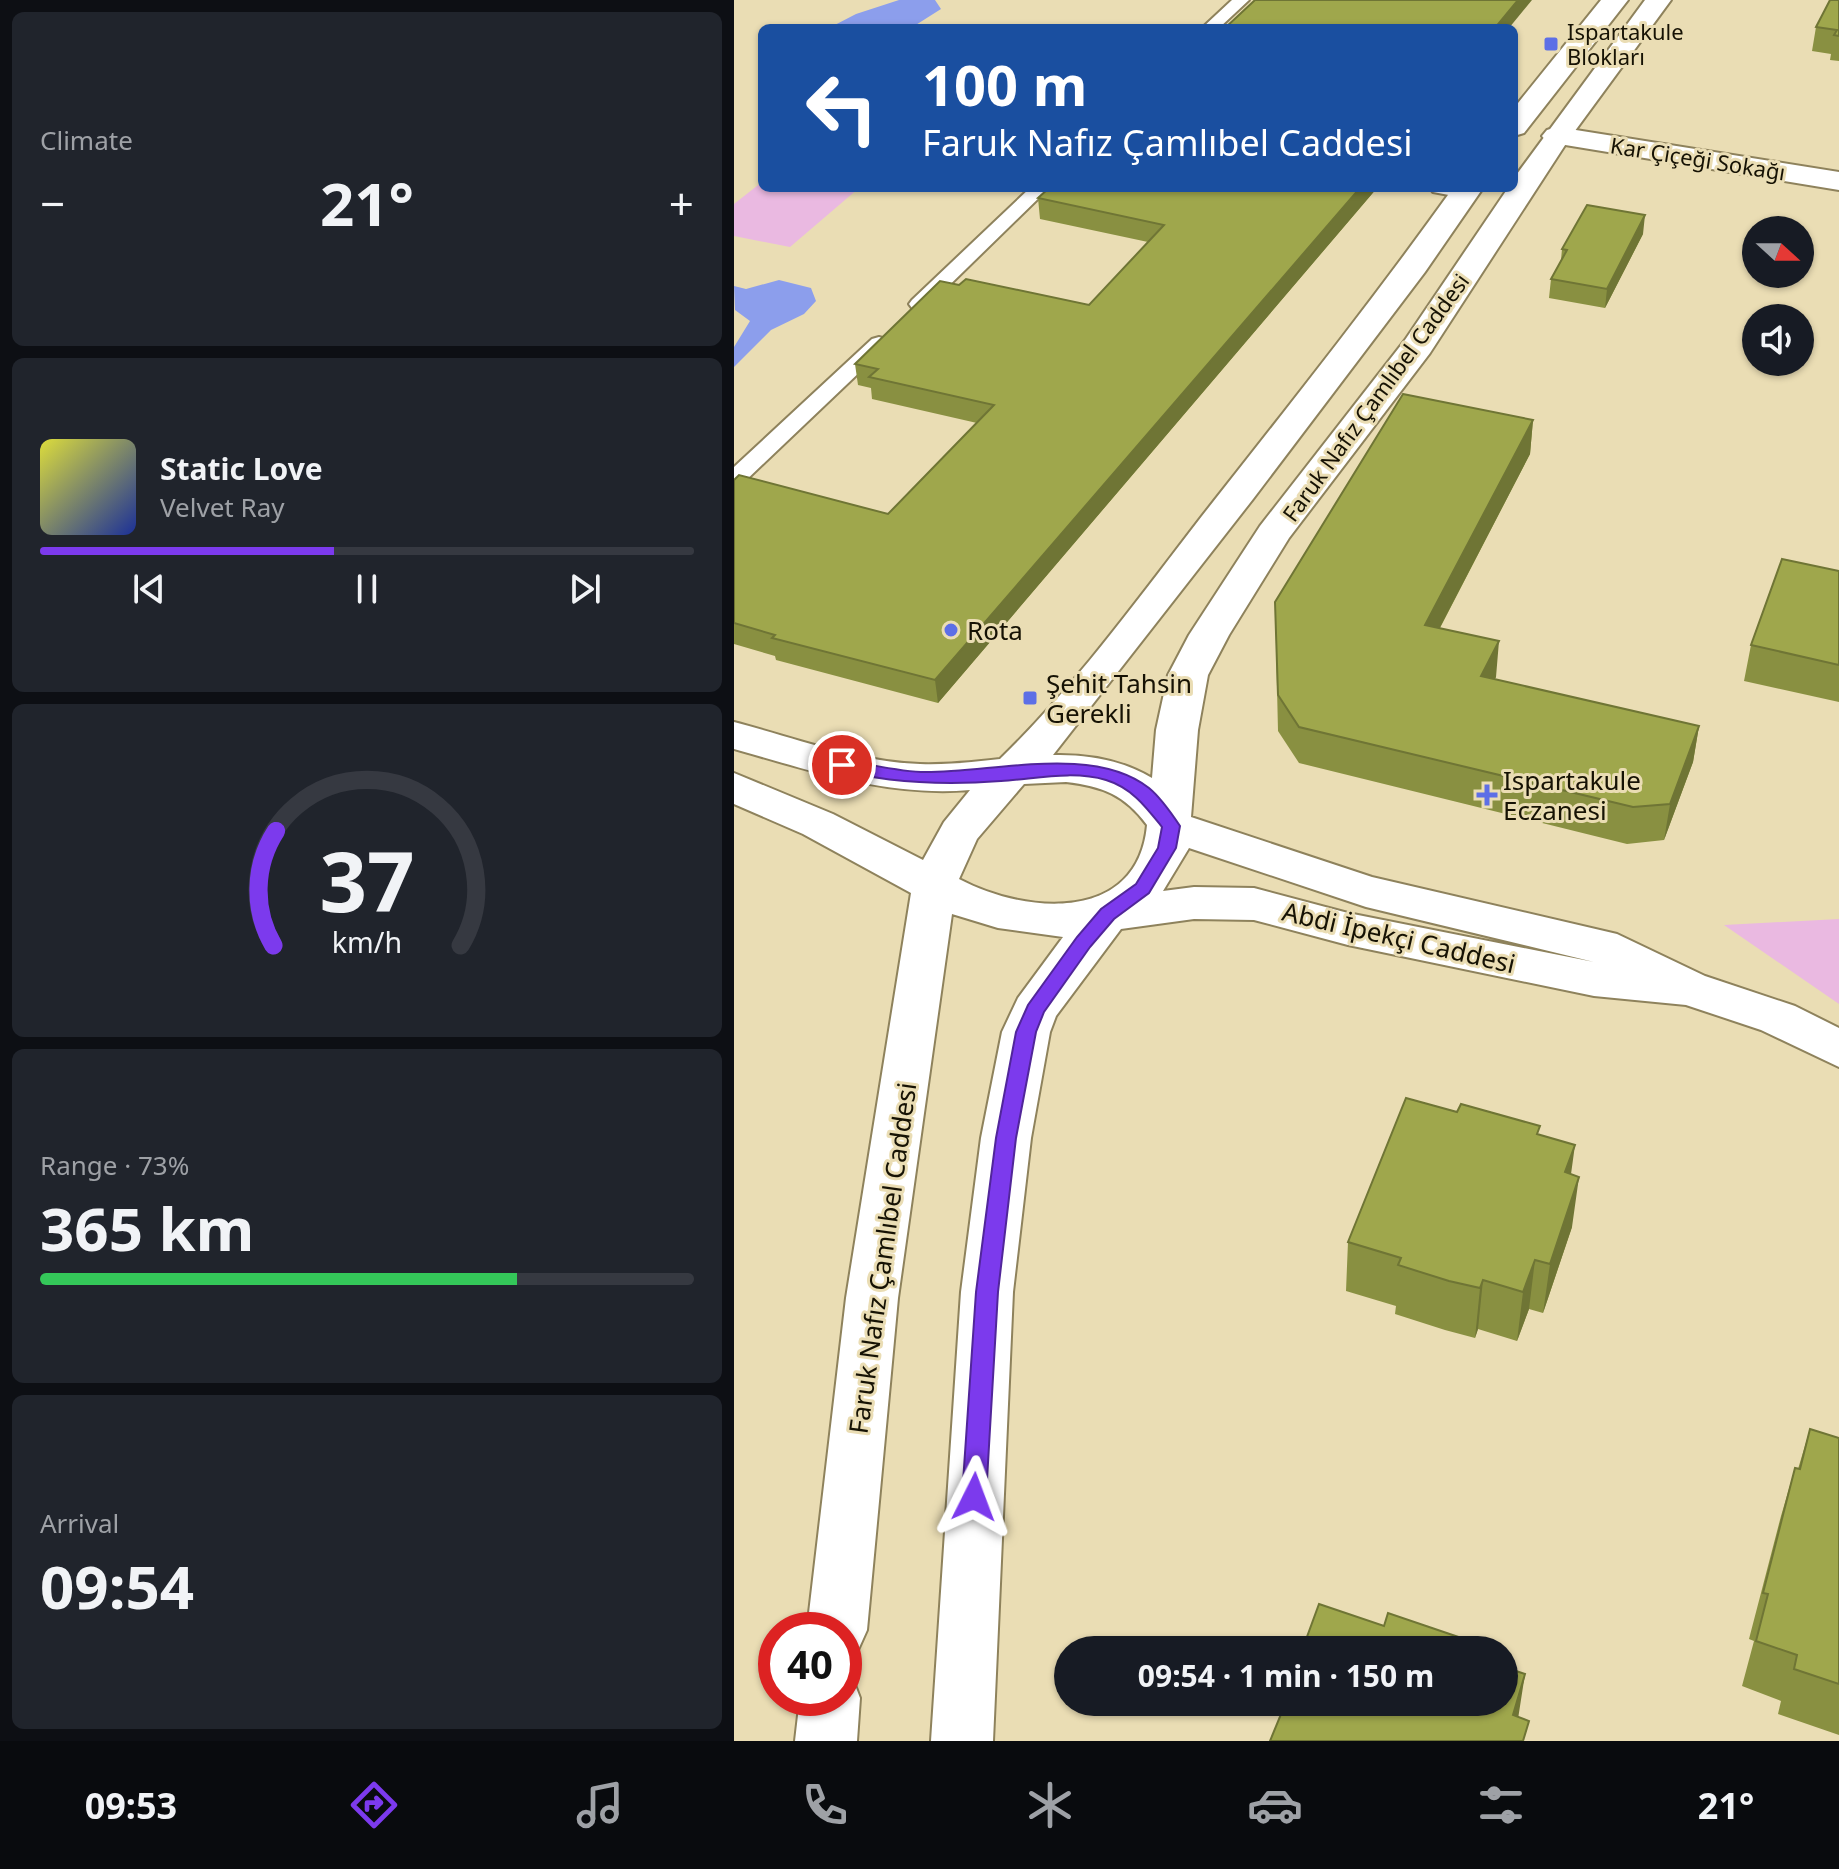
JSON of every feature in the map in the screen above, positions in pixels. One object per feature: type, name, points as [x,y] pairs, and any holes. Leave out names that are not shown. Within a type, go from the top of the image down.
[{"type":"street","points":[[1520,119],[1615,0]]},
{"type":"street","name":"Faruk Nafız Çamlıbel Caddesi","points":[[1518,186],[1547,139],[1658,0]]},
{"type":"street","name":"Kar Çiçeği Sokağı","points":[[1520,119],[1547,139],[1839,181]]},
{"type":"street","name":"Faruk Nafız Çamlıbel Caddesi","points":[[839,1612],[872,1298],[934,886],[947,848],[1005,775],[1063,717],[1380,308],[1456,192]]},
{"type":"street","name":"Faruk Nafız Çamlıbel Caddesi","points":[[962,1741],[986,1308],[1006,1138],[1026,1032],[1035,1010],[1108,914],[1142,889],[1167,848],[1177,730],[1188,675],[1209,635],[1273,534],[1418,346],[1514,192]]},
{"type":"street","points":[[734,735],[842,765],[919,778],[1005,775],[1036,769],[1078,769],[1112,776],[1143,792],[1171,826]]},
{"type":"street","points":[[734,787],[818,824],[934,886]]},
{"type":"street","name":"Abdi İpekçi Caddesi","points":[[1171,826],[1366,891],[1601,946],[1689,988],[1778,1018],[1839,1049]]},
{"type":"street","name":"Faruk Nafız Çamlıbel Caddesi","points":[[934,886],[963,901],[998,912],[1060,921],[1108,914]]},
{"type":"street","name":"Abdi İpekçi Caddesi","points":[[1108,914],[1194,903],[1254,904],[1348,929],[1594,979],[1689,988]]},
{"type":"street","points":[[826,1741],[828,1716]]},
{"type":"lane","points":[[1214,24],[1241,0]]},
{"type":"lane","points":[[734,479],[1036,192]]},
{"type":"shaded area","points":[[758,185],[758,192],[854,192],[790,247],[734,236],[734,204]]},
{"type":"shaded area","points":[[1839,919],[1839,1004],[1724,925]]},
{"type":"water","points":[[899,0],[935,0],[941,9],[917,24],[837,24]]},
{"type":"water","points":[[779,280],[811,288],[816,301],[804,314],[771,330],[734,367],[734,347],[750,321],[735,310],[734,286],[746,289]]},
{"type":"building","points":[[1255,0],[1518,0],[1498,24],[1229,24]]},
{"type":"building","points":[[1830,0],[1839,0],[1839,36],[1834,35],[1837,30],[1816,27]]},
{"type":"building","points":[[1045,192],[1357,192],[935,680],[772,638],[775,635],[734,623],[734,480],[739,475],[888,514],[994,405],[869,377],[878,369],[855,364],[940,281],[959,285],[966,279],[1089,305],[1164,225],[1038,198]]},
{"type":"building","points":[[1587,205],[1645,215],[1607,289],[1551,279],[1567,250],[1562,249]]},
{"type":"building","points":[[1403,394],[1533,420],[1425,625],[1499,641],[1481,676],[1699,726],[1670,804],[1633,807],[1299,727],[1278,695],[1275,602]]},
{"type":"building","points":[[1782,559],[1839,571],[1839,665],[1751,645]]},
{"type":"building","points":[[1406,1098],[1457,1112],[1461,1104],[1540,1126],[1537,1134],[1575,1145],[1565,1172],[1579,1177],[1550,1264],[1535,1260],[1523,1292],[1483,1280],[1480,1288],[1449,1281],[1398,1265],[1401,1258],[1348,1242]]},
{"type":"building","points":[[1810,1429],[1839,1438],[1839,1684],[1794,1669],[1797,1655],[1756,1641],[1768,1594],[1763,1593],[1795,1468],[1800,1469]]},
{"type":"building","points":[[1319,1604],[1384,1626],[1388,1613],[1456,1636],[1307,1636]]},
{"type":"building","points":[[1518,1672],[1525,1674],[1518,1698]]},
{"type":"building","points":[[1280,1716],[1516,1716],[1529,1721],[1523,1741],[1270,1741]]},
{"type":"place","name":"Ispartakule Blokları","points":[[1551,44]]},
{"type":"place","name":"Rota","points":[[951,630]]},
{"type":"place","name":"Şehit Tahsin Gerekli","points":[[1030,698]]},
{"type":"place","name":"Ispartakule Eczanesi","points":[[1487,795]]},
{"type":"route","points":[[842,765],[919,778],[1005,775],[1036,769],[1095,772],[1112,776],[1143,792],[1171,826],[1167,848],[1142,889],[1108,914],[1084,942],[1035,1010],[1026,1032],[1006,1138],[987,1292],[974,1497]]}]
